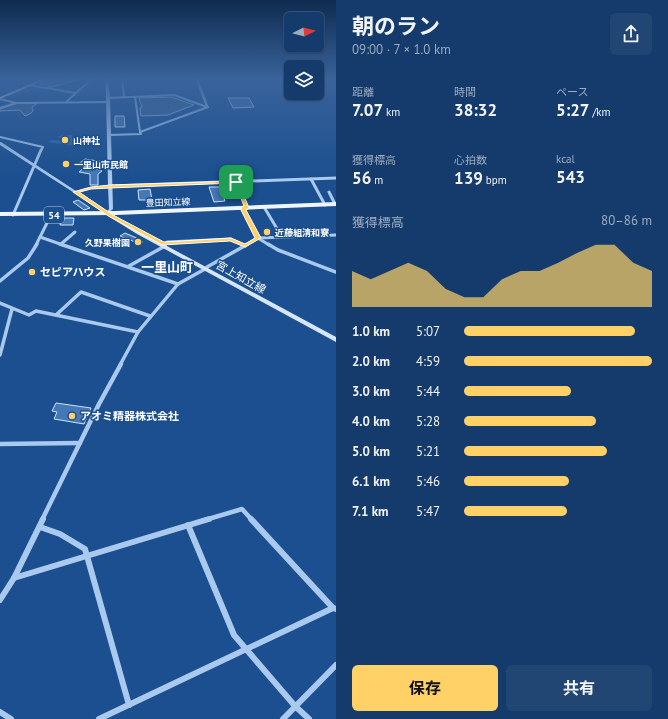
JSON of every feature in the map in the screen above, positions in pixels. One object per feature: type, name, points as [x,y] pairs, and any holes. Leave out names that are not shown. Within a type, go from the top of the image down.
[{"type":"main road","name":"豊田知立線","points":[[0,214],[51,215],[336,204]]},
{"type":"main road","name":"宮上知立線","points":[[107,213],[336,339]]},
{"type":"street","points":[[0,143],[107,213],[111,208],[108,112]]},
{"type":"street","points":[[137,112],[140,132]]},
{"type":"street","points":[[108,135],[141,134],[140,132],[196,112]]},
{"type":"street","points":[[0,137],[43,147],[13,215]]},
{"type":"street","points":[[76,192],[91,188],[110,186],[336,178]]},
{"type":"street","points":[[311,179],[325,204]]},
{"type":"street","points":[[236,182],[258,238],[278,250],[336,272]]},
{"type":"street","points":[[329,192],[336,204]]},
{"type":"street","points":[[264,207],[282,237]]},
{"type":"street","points":[[0,281],[28,258],[51,215]]},
{"type":"street","points":[[61,244],[75,232]]},
{"type":"street","points":[[0,600],[14,578],[99,404],[138,332],[178,284],[258,238],[336,235]]},
{"type":"street","points":[[40,237],[129,266],[178,284]]},
{"type":"street","points":[[129,266],[167,242],[231,239],[245,246]]},
{"type":"street","points":[[56,315],[81,292],[150,316]]},
{"type":"street","points":[[0,303],[29,315],[36,311],[138,332]]},
{"type":"street","points":[[0,354],[12,309]]},
{"type":"street","points":[[0,444],[80,443]]},
{"type":"street","points":[[14,578],[242,509],[334,609],[99,719]]},
{"type":"street","points":[[188,525],[234,635],[295,706],[309,719]]},
{"type":"street","points":[[40,527],[60,534],[85,550],[129,705]]},
{"type":"street","points":[[283,719],[336,665]]},
{"type":"street","points":[[0,712],[11,719]]},
{"type":"shaded area","points":[[21,112],[32,112],[30,114],[25,116]]},
{"type":"shaded area","points":[[140,112],[177,112],[168,115],[141,116]]},
{"type":"shaded area","points":[[62,135],[72,135],[75,146],[47,142],[53,140],[65,141],[67,139],[57,137]]},
{"type":"building","points":[[115,116],[124,116],[125,127],[115,127]]},
{"type":"building","points":[[85,159],[104,162],[96,169],[102,171],[98,174],[98,185],[90,185],[90,174],[79,172],[86,166],[77,165]]},
{"type":"building","points":[[209,187],[220,187],[225,201],[214,202]]},
{"type":"building","points":[[150,189],[152,200],[139,200],[138,190]]},
{"type":"building","points":[[78,200],[90,208],[84,210],[73,202]]},
{"type":"building","points":[[61,218],[74,218],[73,225],[60,225]]},
{"type":"building","points":[[125,233],[143,242],[138,244],[120,236]]},
{"type":"building","name":"アオミ精器株式会社","points":[[56,403],[91,408],[84,424],[54,419],[57,412],[52,411]]},
{"type":"place","name":"山神社","points":[[65,140]]},
{"type":"place","name":"一里山市民館","points":[[66,164]]},
{"type":"place","name":"近藤組清和寮","points":[[267,232]]},
{"type":"place","name":"久野果樹園","points":[[138,242]]},
{"type":"place","name":"セピアハウス","points":[[32,272]]},
{"type":"place","name":"アオミ精器株式会社","points":[[72,416]]},
{"type":"district","name":"一里山町","points":[[167,267]]},
{"type":"route","points":[[236,182],[247,208],[242,208],[258,238],[245,246],[231,239],[167,242],[164,244],[111,216],[76,192],[91,188],[110,186],[236,182]]}]
